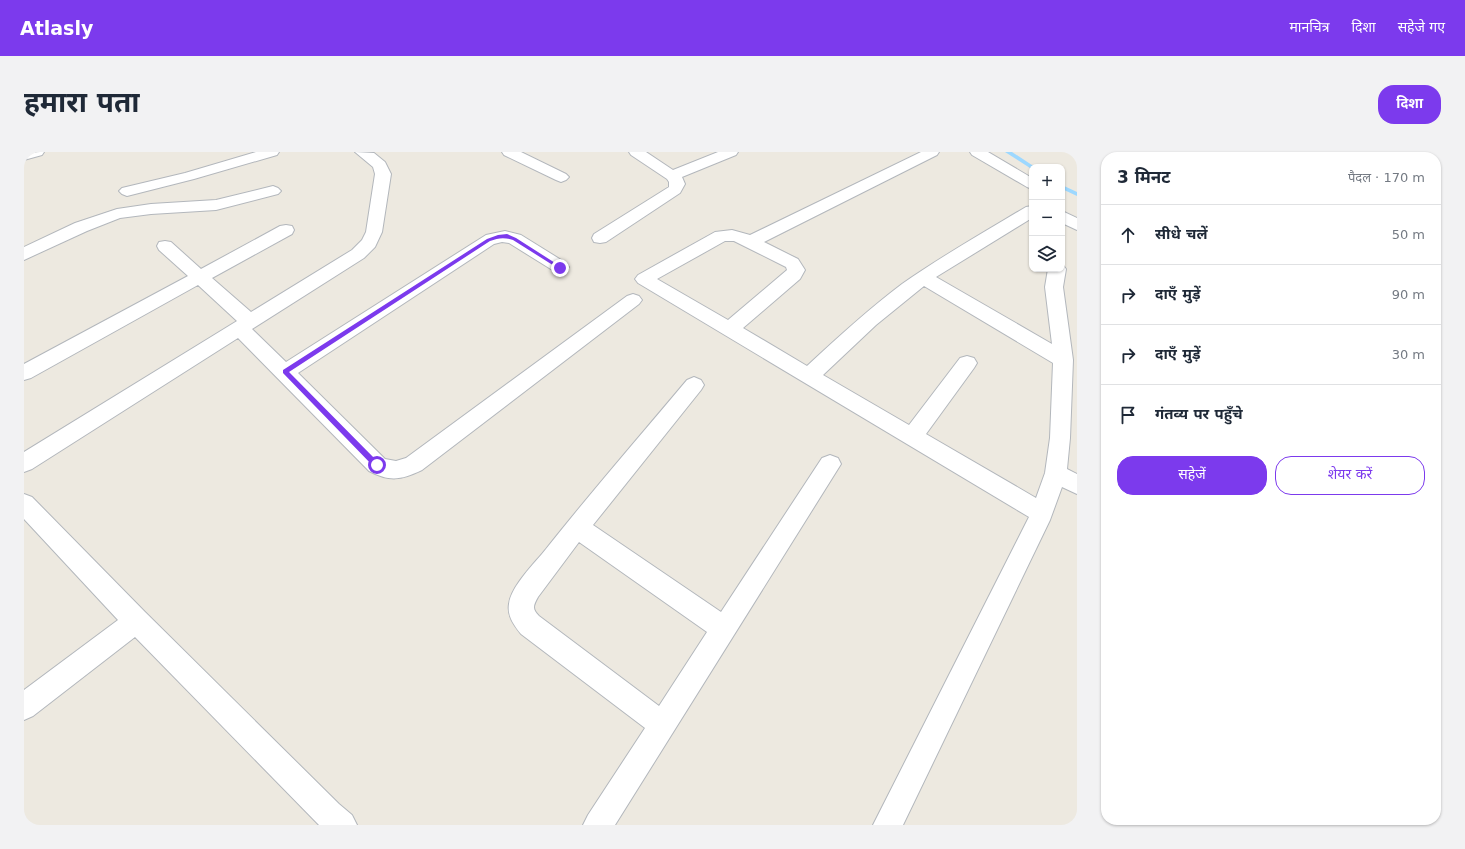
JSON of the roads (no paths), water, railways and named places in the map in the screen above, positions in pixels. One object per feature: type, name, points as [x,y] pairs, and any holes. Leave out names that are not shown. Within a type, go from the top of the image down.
[{"type":"street","points":[[24,156],[37,152]]},
{"type":"street","points":[[127,191],[189,176],[272,152]]},
{"type":"street","points":[[24,463],[358,254],[369,243],[374,232],[383,174],[380,165],[362,152]]},
{"type":"street","points":[[509,152],[561,177]]},
{"type":"street","points":[[600,238],[675,190],[677,186],[677,181],[672,176],[636,152]]},
{"type":"street","points":[[672,176],[731,152]]},
{"type":"street","points":[[750,242],[932,152]]},
{"type":"street","points":[[977,152],[1029,182]]},
{"type":"street","points":[[24,254],[86,225],[117,214],[144,209],[206,206],[228,203],[273,191]]},
{"type":"street","points":[[809,376],[870,319],[924,278],[995,231],[1029,213]]},
{"type":"street","points":[[24,373],[286,230]]},
{"type":"street","points":[[730,329],[794,274],[796,270],[792,263],[750,242],[736,236],[728,235],[721,236],[644,279],[1042,513]]},
{"type":"street","points":[[285,372],[488,240],[507,236],[515,239],[560,268]]},
{"type":"street","points":[[165,246],[200,278],[245,325],[285,372],[377,465],[387,470],[401,470],[414,464],[632,300]]},
{"type":"street","points":[[888,825],[1042,513],[1056,473],[1060,438],[1062,360],[1054,287],[1056,272]]},
{"type":"street","points":[[924,278],[1062,360]]},
{"type":"street","points":[[912,437],[967,363]]},
{"type":"street","points":[[663,725],[530,625],[521,614],[522,603],[529,589],[577,527],[694,385]]},
{"type":"street","points":[[598,825],[830,464]]},
{"type":"street","points":[[1056,473],[1077,484]]},
{"type":"street","points":[[24,504],[136,621],[329,814],[342,825]]},
{"type":"street","points":[[577,527],[724,629]]},
{"type":"street","points":[[24,707],[136,621]]},
{"type":"waterway","points":[[1008,152],[1029,165]]},
{"type":"waterway","points":[[1065,188],[1077,194]]}]
